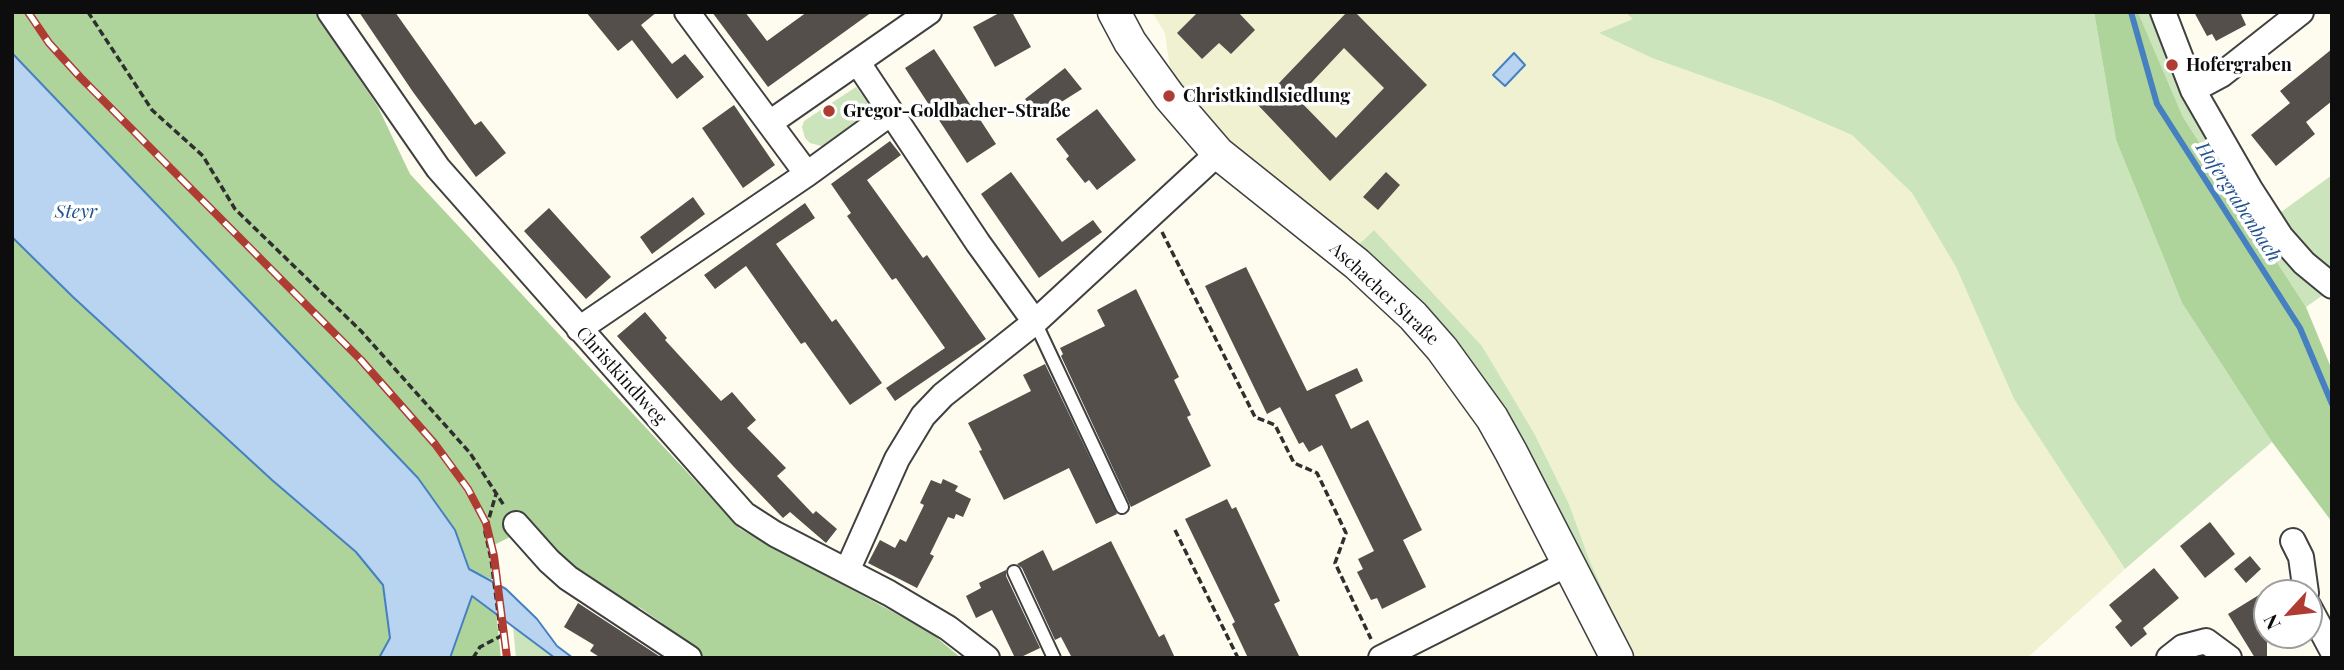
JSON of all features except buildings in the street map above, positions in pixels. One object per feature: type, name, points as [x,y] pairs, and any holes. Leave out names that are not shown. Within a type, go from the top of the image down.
[{"type":"street","name":"Christkindlweg","points":[[330,12],[438,168],[744,514],[775,534],[889,593],[948,628],[987,658]]},
{"type":"street","points":[[687,12],[807,174]]},
{"type":"street","points":[[771,122],[929,12]]},
{"type":"street","name":"Aschacher Straße","points":[[1114,12],[1130,43],[1169,96],[1218,153],[1357,264],[1413,316],[1442,349],[1492,418],[1616,658]]},
{"type":"street","points":[[2163,12],[2193,90],[2218,137],[2281,237],[2304,263],[2332,286]]},
{"type":"street","points":[[2193,90],[2221,75],[2301,12]]},
{"type":"street","points":[[858,63],[978,243],[1035,322]]},
{"type":"street","points":[[579,329],[807,174],[891,113]]},
{"type":"street","points":[[847,571],[897,459],[923,416],[943,395],[1035,322],[1218,153]]},
{"type":"street","points":[[516,524],[568,578],[689,658]]},
{"type":"street","points":[[2293,541],[2301,557],[2304,579]]},
{"type":"street","points":[[1376,649],[1569,563]]},
{"type":"street","points":[[2323,633],[2332,650]]},
{"type":"street","points":[[2169,658],[2183,647],[2206,642],[2229,658]]},
{"type":"lane","points":[[1035,322],[1122,507]]},
{"type":"lane","points":[[1014,572],[1054,658]]},
{"type":"path","points":[[88,12],[152,110],[203,156],[234,209],[361,331],[470,453],[516,524]]},
{"type":"path","points":[[1153,215],[1255,416],[1275,425],[1294,463],[1317,473],[1346,533],[1335,564],[1376,649]]},
{"type":"path","points":[[473,658],[480,647],[501,636],[485,532],[496,494]]},
{"type":"path","points":[[1175,530],[1238,658]]},
{"type":"green space","points":[[12,12],[315,12],[378,107],[410,174],[740,529],[930,632],[961,658],[704,658],[689,650],[660,627],[662,623],[639,607],[632,614],[583,579],[530,527],[488,548],[493,580],[469,569],[455,530],[418,478],[12,53]]},
{"type":"green space","points":[[1152,12],[1625,12],[1634,19],[1600,33],[1652,58],[1773,101],[1852,135],[1912,193],[1956,267],[2014,399],[2125,569],[2027,658],[1633,658],[1589,559],[1569,504],[1534,433],[1482,346],[1374,230],[1354,249],[1245,162],[1185,96],[1170,69],[1165,33]]},
{"type":"green space","points":[[1625,12],[2094,12],[2116,140],[2182,303],[2272,442],[2125,569],[2014,399],[1956,267],[1912,193],[1852,135],[1773,101],[1652,58],[1599,33],[1633,19]]},
{"type":"green space","points":[[2094,12],[2138,12],[2183,117],[2306,307],[2332,370],[2332,522],[2272,442],[2182,303],[2116,140]]},
{"type":"green space","points":[[2138,12],[2154,12],[2294,269],[2323,295],[2306,307],[2183,117]]},
{"type":"green space","points":[[856,87],[868,103],[866,117],[825,147],[810,143],[805,138],[802,127],[804,121]]},
{"type":"green space","points":[[2332,175],[2332,278],[2277,215]]},
{"type":"green space","points":[[1374,230],[1482,346],[1534,433],[1569,504],[1589,559],[1633,658],[1628,658],[1563,527],[1354,249]]},
{"type":"green space","points":[[12,237],[73,297],[272,480],[356,552],[383,585],[390,638],[379,658],[12,658]]},
{"type":"green space","points":[[472,596],[496,612],[501,658],[450,658]]},
{"type":"green space","points":[[513,626],[554,657],[555,658],[516,658]]},
{"type":"water","name":"Steyr","points":[[12,53],[418,478],[455,530],[469,569],[506,589],[537,619],[557,646],[573,658],[555,658],[472,596],[450,658],[379,658],[390,638],[383,585],[356,552],[272,480],[73,297],[12,237]]},
{"type":"water","points":[[1514,53],[1525,65],[1505,86],[1493,75]]},
{"type":"waterway","name":"Hofergrabenbach","points":[[2131,12],[2157,104],[2300,328],[2332,404]]},
{"type":"railway","points":[[28,12],[49,43],[80,77],[361,360],[435,444],[468,489],[486,523],[494,556],[507,658]]},
{"type":"place","name":"Hofergraben","points":[[2172,65]]},
{"type":"place","name":"Christkindlsiedlung","points":[[1169,96]]},
{"type":"place","name":"Gregor-Goldbacher-Straße","points":[[829,111]]}]
